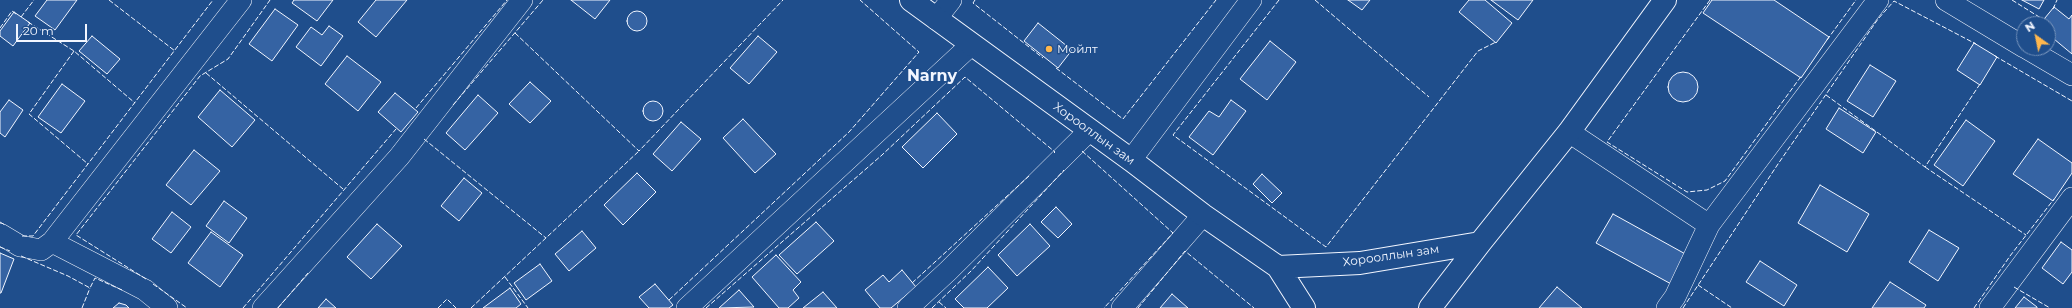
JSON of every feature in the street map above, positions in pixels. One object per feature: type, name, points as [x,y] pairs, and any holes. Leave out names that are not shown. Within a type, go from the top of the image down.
[{"type":"street","points":[[0,234],[20,246],[42,250],[52,242],[241,0]]},
{"type":"street","points":[[263,308],[399,157],[522,0]]},
{"type":"street","name":"Хорооллын зам","points":[[911,0],[1131,160],[1203,215],[1278,267],[1304,308]]},
{"type":"street","points":[[936,19],[951,0]]},
{"type":"street","points":[[1131,160],[1251,0]]},
{"type":"street","points":[[1430,308],[1569,132],[1665,0]]},
{"type":"street","points":[[1667,308],[1675,298],[1709,225],[1878,0]]},
{"type":"street","points":[[1946,0],[2016,42]]},
{"type":"street","points":[[687,308],[971,45]]},
{"type":"street","points":[[2040,56],[2072,75]]},
{"type":"street","points":[[908,308],[948,271],[1090,130]]},
{"type":"street","points":[[1569,132],[1709,225]]},
{"type":"street","points":[[1990,308],[2072,198]]},
{"type":"street","points":[[1122,308],[1203,215]]},
{"type":"street","points":[[52,242],[145,290],[167,308]]},
{"type":"street","name":"Хорооллын зам","points":[[1278,267],[1360,263],[1480,243]]},
{"type":"building","points":[[47,0],[77,0],[55,30],[35,16]]},
{"type":"building","points":[[294,0],[333,0],[317,21],[292,3]]},
{"type":"building","points":[[376,0],[407,0],[376,37],[358,22]]},
{"type":"building","points":[[571,0],[610,0],[595,19]]},
{"type":"building","points":[[1348,0],[1370,0],[1362,10]]},
{"type":"building","points":[[1469,0],[1485,0],[1512,23],[1496,43],[1459,12]]},
{"type":"building","points":[[1491,0],[1533,0],[1518,20]]},
{"type":"building","points":[[1712,0],[1774,0],[1829,37],[1801,78],[1703,13]]},
{"type":"building","points":[[2022,0],[2044,0],[2039,9]]},
{"type":"building","points":[[2054,7],[2069,19],[2072,15],[2072,54],[2056,41],[2056,16],[2047,16]]},
{"type":"building","points":[[275,9],[298,25],[272,61],[249,44]]},
{"type":"building","points":[[637,11],[644,14],[647,21],[644,28],[637,31],[630,28],[627,21],[630,14]]},
{"type":"building","points":[[14,12],[30,23],[13,46],[0,36],[0,31]]},
{"type":"building","points":[[1038,23],[1072,50],[1058,68],[1024,41]]},
{"type":"building","points":[[329,26],[343,36],[321,66],[296,47],[311,27],[322,35]]},
{"type":"building","points":[[92,36],[120,59],[107,74],[79,51]]},
{"type":"building","points":[[758,36],[777,52],[749,84],[730,68]]},
{"type":"building","points":[[1270,41],[1296,62],[1267,100],[1240,79]]},
{"type":"building","points":[[1974,43],[1997,57],[1980,85],[1957,70]]},
{"type":"building","points":[[347,56],[381,82],[358,111],[325,84]]},
{"type":"building","points":[[1870,65],[1896,81],[1873,117],[1847,101]]},
{"type":"building","points":[[1683,72],[1689,73],[1697,81],[1697,93],[1689,101],[1683,102],[1677,101],[1669,93],[1668,87],[1669,81],[1677,73]]},
{"type":"building","points":[[530,82],[551,101],[530,123],[509,104]]},
{"type":"building","points":[[62,84],[85,101],[61,133],[38,117]]},
{"type":"building","points":[[220,90],[255,120],[232,147],[198,117]]},
{"type":"building","points":[[395,93],[418,112],[401,132],[378,112]]},
{"type":"building","points":[[478,95],[498,113],[465,150],[446,133]]},
{"type":"building","points":[[9,100],[23,110],[5,137],[0,133],[0,112]]},
{"type":"building","points":[[1231,100],[1246,111],[1213,155],[1189,137],[1209,111],[1219,117]]},
{"type":"building","points":[[653,101],[660,104],[663,111],[660,118],[653,121],[646,118],[643,111],[646,104]]},
{"type":"building","points":[[1839,108],[1876,132],[1863,153],[1826,129]]},
{"type":"building","points":[[937,113],[957,134],[923,168],[902,147]]},
{"type":"building","points":[[743,119],[776,154],[755,173],[723,138]]},
{"type":"building","points":[[1966,120],[1995,141],[1963,186],[1934,165]]},
{"type":"building","points":[[681,122],[701,139],[672,171],[653,154]]},
{"type":"building","points":[[2038,139],[2072,163],[2072,173],[2053,201],[2013,174]]},
{"type":"building","points":[[194,150],[220,171],[191,205],[166,185]]},
{"type":"building","points":[[637,173],[656,192],[623,225],[604,205]]},
{"type":"building","points":[[1262,174],[1282,193],[1272,203],[1253,184]]},
{"type":"building","points":[[464,178],[482,193],[459,221],[441,206]]},
{"type":"building","points":[[1820,185],[1869,214],[1847,252],[1798,223]]},
{"type":"building","points":[[224,201],[247,218],[229,243],[206,226]]},
{"type":"building","points":[[1056,207],[1072,224],[1058,238],[1041,222]]},
{"type":"building","points":[[172,212],[191,227],[171,253],[152,239]]},
{"type":"building","points":[[1613,214],[1689,256],[1673,285],[1596,243]]},
{"type":"building","points":[[816,222],[834,241],[797,274],[779,255]]},
{"type":"building","points":[[377,224],[402,246],[371,279],[347,257]]},
{"type":"building","points":[[1030,224],[1050,246],[1017,276],[998,255]]},
{"type":"building","points":[[1929,230],[1959,248],[1938,281],[1909,262]]},
{"type":"building","points":[[582,231],[596,248],[569,271],[555,254]]},
{"type":"building","points":[[211,232],[243,255],[220,287],[188,263]]},
{"type":"building","points":[[2061,242],[2072,250],[2072,272],[2063,284],[2042,268]]},
{"type":"building","points":[[0,253],[14,259],[1,293],[0,293]]},
{"type":"building","points":[[776,255],[801,282],[793,290],[799,298],[788,308],[779,308],[752,277]]},
{"type":"building","points":[[1760,261],[1797,285],[1784,306],[1746,282]]},
{"type":"building","points":[[540,264],[552,281],[526,300],[514,283]]},
{"type":"building","points":[[988,267],[1008,288],[987,308],[964,308],[955,299]]},
{"type":"building","points":[[902,270],[916,287],[891,308],[880,308],[865,290],[883,275],[889,282]]},
{"type":"building","points":[[1890,282],[1926,305],[1924,308],[1872,308]]},
{"type":"building","points":[[655,284],[673,305],[669,308],[649,308],[639,297]]},
{"type":"building","points":[[1557,287],[1582,308],[1539,308]]},
{"type":"building","points":[[510,288],[521,304],[516,308],[483,308]]},
{"type":"building","points":[[739,290],[754,307],[719,308]]},
{"type":"building","points":[[823,292],[837,308],[803,308]]},
{"type":"building","points":[[1172,294],[1188,308],[1160,308]]},
{"type":"building","points":[[2024,297],[2037,307],[2037,308],[2015,308]]},
{"type":"building","points":[[326,299],[336,308],[318,308]]},
{"type":"building","points":[[119,303],[126,305],[129,308],[113,308]]},
{"type":"fence","points":[[21,17],[34,0]]},
{"type":"fence","points":[[109,0],[175,51]]},
{"type":"fence","points":[[22,236],[33,236],[213,0]]},
{"type":"fence","points":[[146,279],[76,235],[200,76],[228,59],[270,0]]},
{"type":"fence","points":[[416,108],[507,0]]},
{"type":"fence","points":[[453,105],[543,0]]},
{"type":"fence","points":[[515,33],[639,151],[783,0]]},
{"type":"fence","points":[[669,300],[849,132],[919,52],[860,0]]},
{"type":"fence","points":[[975,0],[973,3],[1043,58]]},
{"type":"fence","points":[[1056,68],[1123,119],[1216,0]]},
{"type":"fence","points":[[1279,0],[1173,135],[1326,247],[1478,51],[1496,42]]},
{"type":"fence","points":[[1315,0],[1429,97]]},
{"type":"fence","points":[[1710,0],[1607,142],[1687,192],[1707,190],[1725,181],[1802,75]]},
{"type":"fence","points":[[1827,40],[1856,0]]},
{"type":"fence","points":[[2012,0],[2038,16]]},
{"type":"fence","points":[[2053,9],[2057,0]]},
{"type":"fence","points":[[1683,308],[1778,164],[1878,19],[1894,1],[1976,44]]},
{"type":"fence","points":[[0,28],[12,11],[16,14]]},
{"type":"fence","points":[[28,22],[74,51],[135,103]]},
{"type":"fence","points":[[74,51],[29,114],[88,164]]},
{"type":"fence","points":[[1995,56],[2072,101]]},
{"type":"fence","points":[[206,73],[343,189]]},
{"type":"fence","points":[[706,308],[882,155],[965,77],[1055,152],[1054,153]]},
{"type":"fence","points":[[1826,95],[1925,167],[1980,84]]},
{"type":"fence","points":[[243,308],[396,129]]},
{"type":"fence","points":[[424,139],[546,238]]},
{"type":"fence","points":[[471,308],[639,151]]},
{"type":"fence","points":[[1082,151],[1173,233],[1104,308]]},
{"type":"fence","points":[[1925,167],[2026,235]]},
{"type":"fence","points":[[932,308],[971,271],[1064,170]]},
{"type":"fence","points":[[912,283],[1029,176]]},
{"type":"fence","points":[[1974,308],[2010,256],[2054,199]]},
{"type":"fence","points":[[0,222],[5,225]]},
{"type":"fence","points":[[0,247],[10,251]]},
{"type":"fence","points":[[1138,308],[1185,251],[1254,308]]},
{"type":"fence","points":[[21,256],[68,276],[90,288],[95,278],[122,290]]},
{"type":"fence","points":[[278,308],[308,273]]},
{"type":"fence","points":[[505,277],[528,308]]},
{"type":"fence","points":[[153,284],[187,308]]},
{"type":"fence","points":[[1698,285],[1732,308]]},
{"type":"fence","points":[[2014,287],[2050,308]]},
{"type":"fence","points":[[82,308],[90,288]]},
{"type":"fence","points":[[438,308],[447,299],[456,308]]},
{"type":"fence","points":[[939,302],[946,308]]},
{"type":"place","name":"Мойлт","points":[[1049,49]]},
{"type":"district","name":"Narny","points":[[932,76]]}]
